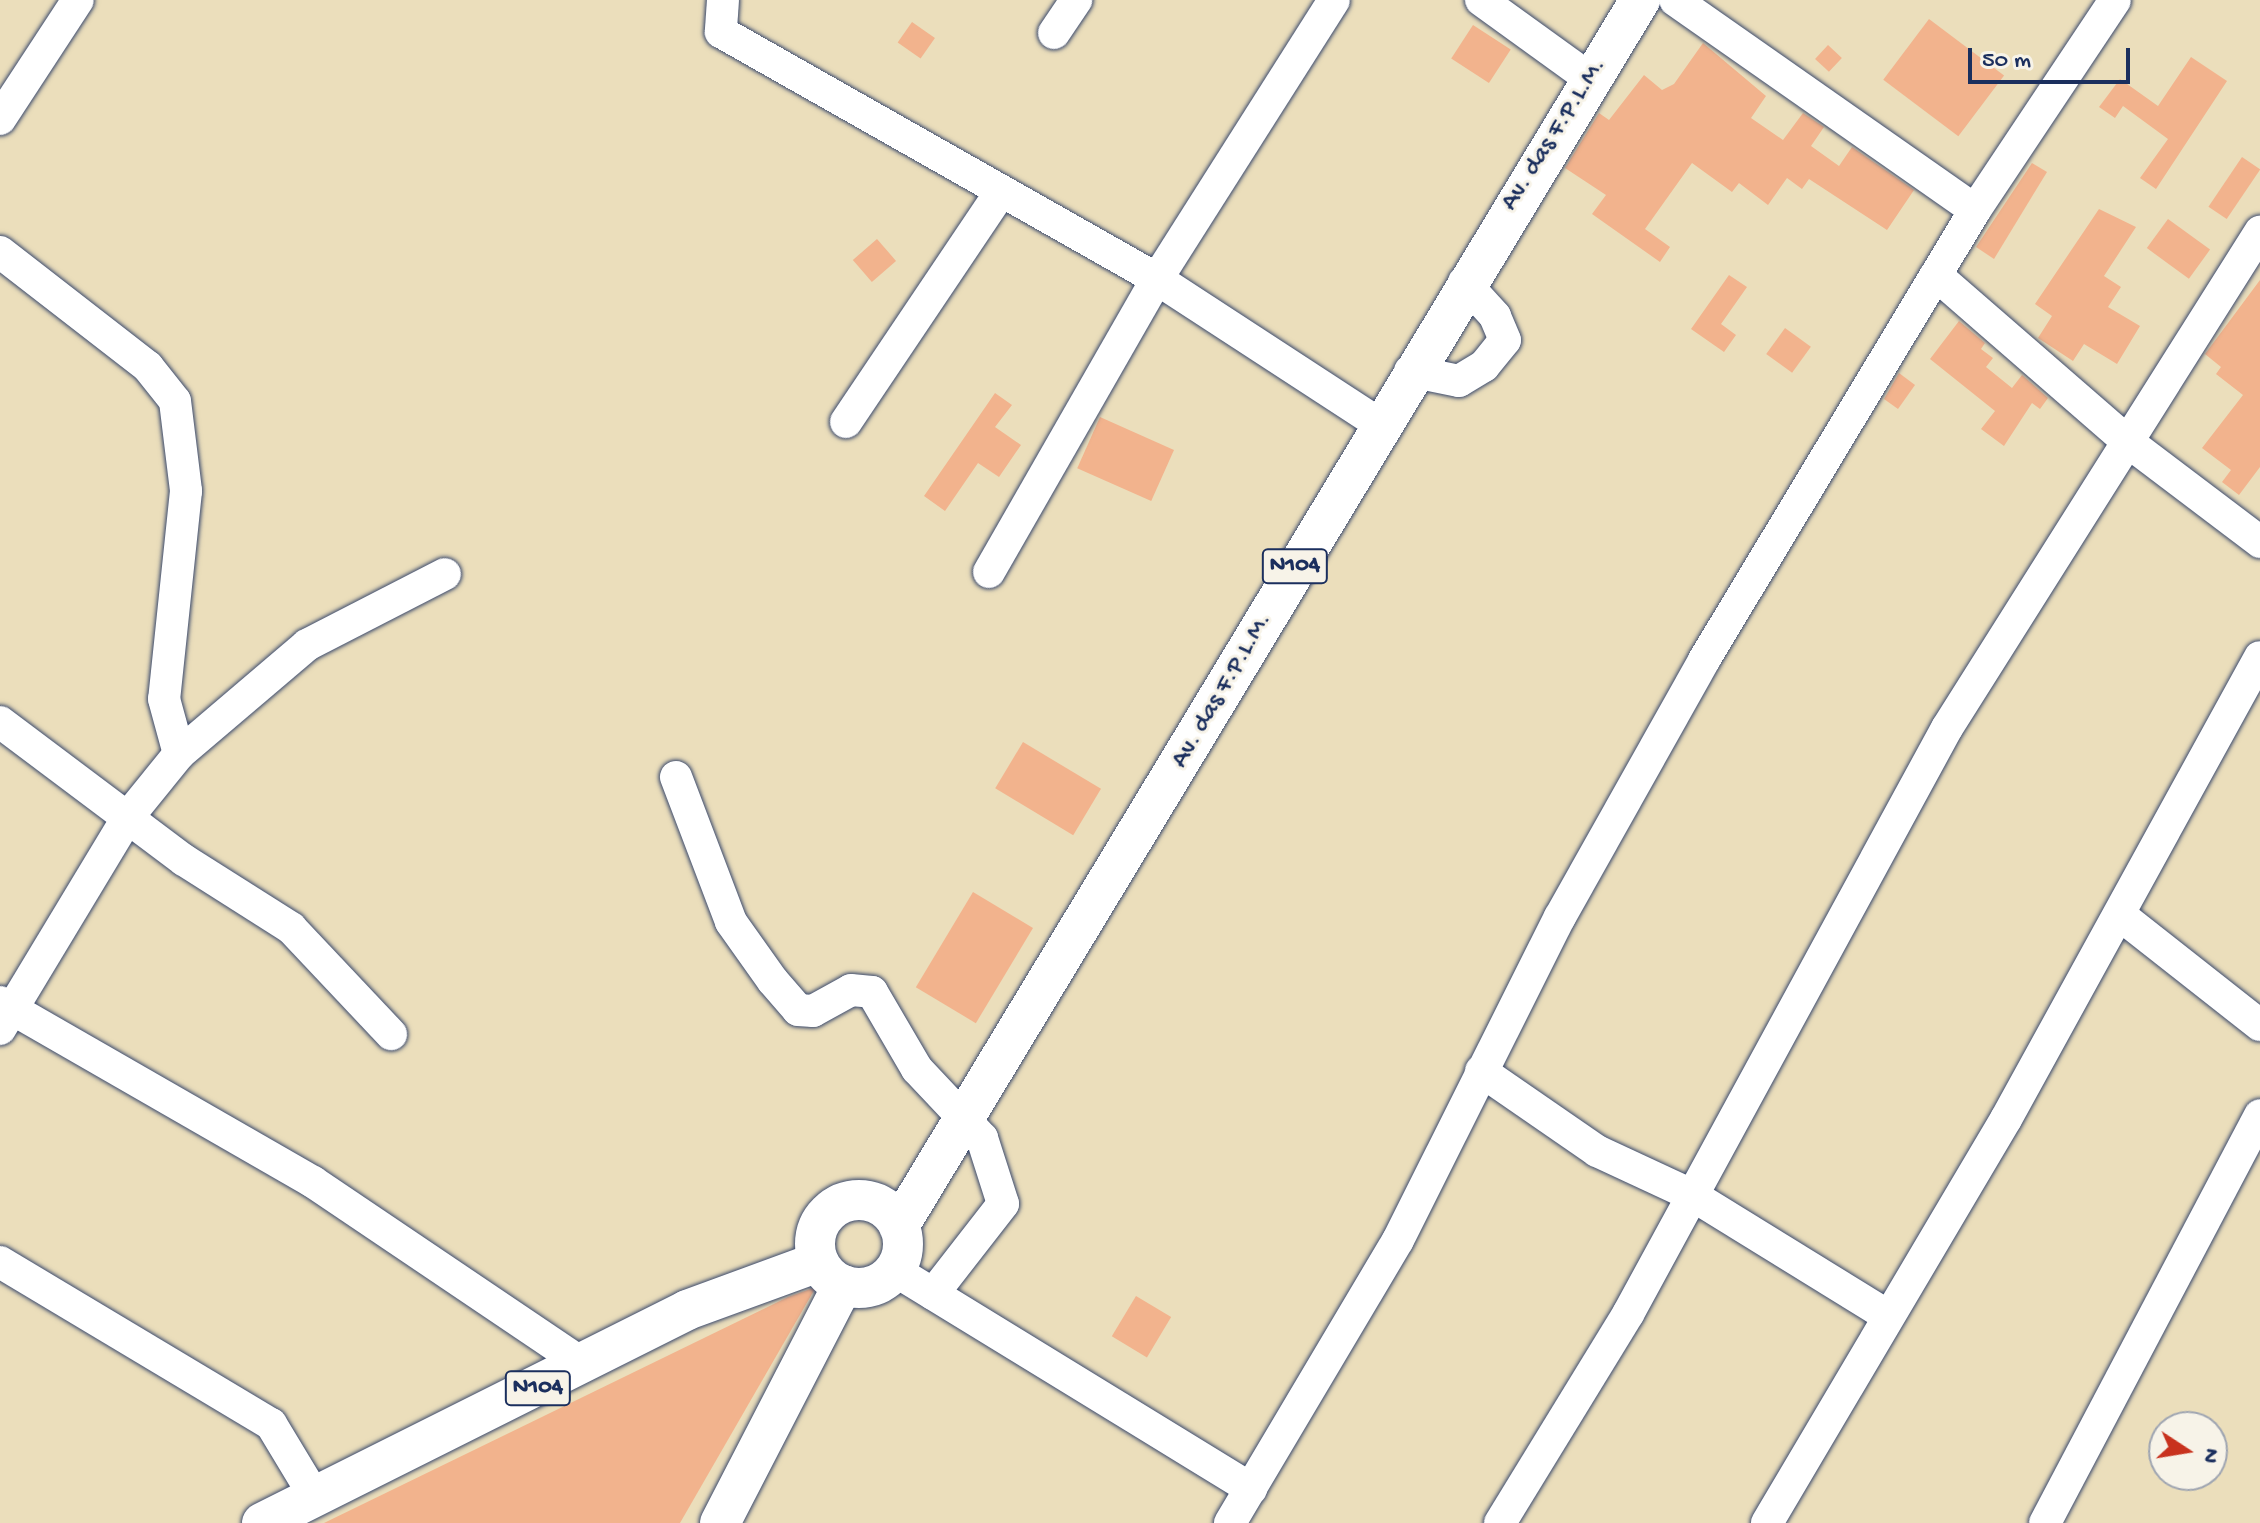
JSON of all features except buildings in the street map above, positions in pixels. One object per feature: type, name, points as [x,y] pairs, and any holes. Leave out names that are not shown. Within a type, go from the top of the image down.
[{"type":"main road","name":"Av. das F.P.L.M.","points":[[899,1226],[1105,894],[1378,423],[1640,0]]},
{"type":"main road","name":"Av. das F.P.L.M.","points":[[861,1199],[959,1126]]},
{"type":"main road","name":"N104","points":[[830,1274],[822,1219],[861,1199]]},
{"type":"main road","points":[[861,1199],[884,1207],[899,1226]]},
{"type":"main road","name":"N104","points":[[262,1523],[584,1365],[687,1310],[830,1274],[866,1288],[894,1270],[902,1248],[899,1226]]},
{"type":"main road","points":[[720,1523],[830,1274]]},
{"type":"street","points":[[0,119],[78,0]]},
{"type":"street","points":[[723,0],[721,32],[999,194],[1157,279],[1378,423]]},
{"type":"street","points":[[1054,33],[1076,0]]},
{"type":"street","points":[[989,572],[1157,279],[1334,0]]},
{"type":"street","points":[[1481,0],[1589,78]]},
{"type":"street","points":[[1675,0],[1975,210]]},
{"type":"street","points":[[1230,1523],[1398,1240],[1481,1071],[1704,660],[1975,210],[2115,0]]},
{"type":"street","points":[[846,422],[999,194]]},
{"type":"street","points":[[1500,1523],[1575,1407],[1947,728],[2260,232]]},
{"type":"street","points":[[0,252],[148,367],[175,401],[186,491],[164,699],[179,754]]},
{"type":"street","points":[[1936,275],[2128,442],[2260,542]]},
{"type":"street","points":[[1410,371],[1459,381],[1484,366],[1505,340],[1495,316],[1464,282]]},
{"type":"street","points":[[445,574],[307,645],[179,754],[128,817],[4,1014],[313,1182],[584,1365]]},
{"type":"street","points":[[1767,1523],[2120,915],[2260,657]]},
{"type":"street","points":[[0,722],[128,817],[291,928],[391,1034]]},
{"type":"street","points":[[676,777],[731,922],[773,981],[798,1010],[813,1011],[851,990],[872,992],[917,1069],[959,1126],[995,1165],[1003,1204],[933,1294]]},
{"type":"street","points":[[2120,915],[2260,1025]]},
{"type":"street","points":[[1481,1071],[1597,1151],[1692,1195],[1886,1315]]},
{"type":"street","points":[[2045,1523],[2260,1115]]},
{"type":"street","points":[[0,1262],[262,1418],[292,1453],[315,1497]]},
{"type":"street","points":[[894,1270],[1251,1489]]}]
